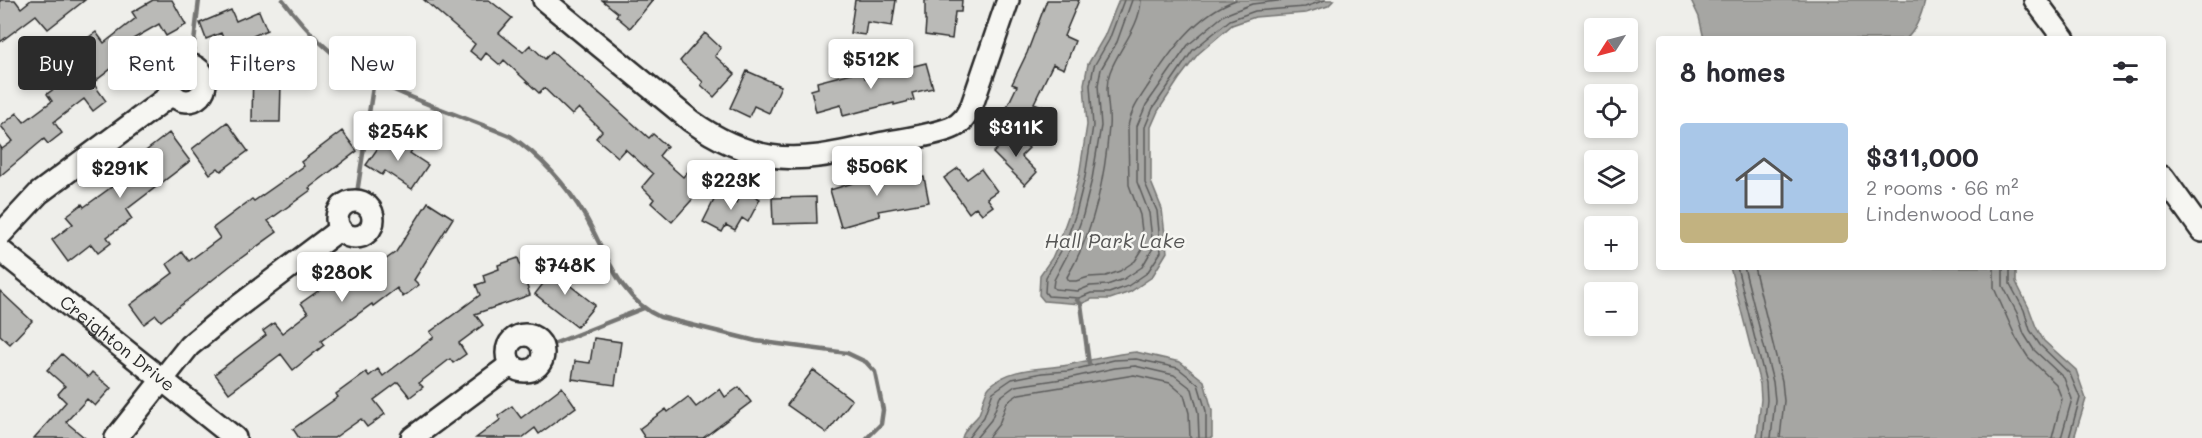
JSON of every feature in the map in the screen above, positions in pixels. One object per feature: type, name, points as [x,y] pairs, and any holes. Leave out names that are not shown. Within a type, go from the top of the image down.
[{"type":"street","points":[[544,0],[691,122],[710,134],[738,148],[771,156],[806,158],[952,128],[965,118],[979,87],[1008,0]]},
{"type":"street","points":[[2035,0],[2062,36]]},
{"type":"street","points":[[0,235],[39,193],[172,93]]},
{"type":"street","points":[[2166,181],[2202,231]]},
{"type":"street","points":[[116,438],[189,346],[340,229]]},
{"type":"street","name":"Creighton Drive","points":[[0,250],[235,438]]},
{"type":"street","points":[[412,438],[510,364]]},
{"type":"water","name":"Hall Park Lake","points":[[1119,0],[1334,0],[1328,6],[1306,13],[1255,17],[1232,25],[1198,54],[1179,79],[1158,111],[1151,127],[1151,182],[1162,209],[1167,252],[1152,277],[1130,292],[1110,299],[1092,299],[1081,304],[1044,301],[1039,295],[1040,275],[1052,258],[1059,242],[1079,176],[1087,125],[1084,84],[1088,64],[1104,37]]},
{"type":"water","points":[[1691,0],[1925,0],[1918,21],[1909,36],[1703,36],[1699,17]]},
{"type":"water","points":[[1731,270],[2016,270],[2016,282],[2036,327],[2044,341],[2076,370],[2086,399],[2074,438],[1757,438],[1761,399],[1760,384]]},
{"type":"water","points":[[1136,352],[1180,362],[1204,381],[1212,410],[1212,438],[962,438],[966,429],[978,416],[984,396],[990,386],[1008,375]]},
{"type":"building","points":[[0,0],[15,0],[21,8],[31,0],[85,0],[48,29],[36,15],[0,42]]},
{"type":"building","points":[[153,0],[172,0],[186,25],[166,36],[159,24],[138,36],[113,36],[136,18],[132,12]]},
{"type":"building","points":[[424,0],[489,0],[512,18],[499,33],[523,52],[530,45],[545,59],[552,51],[649,138],[653,134],[667,146],[659,156],[683,177],[693,166],[709,181],[672,222],[651,203],[654,199],[642,187],[653,174],[625,149],[618,157],[596,138],[602,131],[579,108],[572,115],[544,88],[539,93],[504,60],[500,65],[486,53],[481,60],[470,51],[475,44]]},
{"type":"building","points":[[602,0],[653,0],[630,28],[616,16],[618,13]]},
{"type":"building","points":[[855,0],[896,0],[892,26],[867,22],[865,35],[850,33]]},
{"type":"building","points":[[925,0],[962,0],[961,12],[955,12],[952,39],[925,35]]},
{"type":"building","points":[[1047,0],[1079,0],[1064,36],[1075,41],[1064,69],[1053,64],[1034,103],[1044,107],[1036,124],[1006,109],[1017,86],[1012,84],[1027,53]]},
{"type":"building","points":[[231,10],[236,21],[259,11],[267,30],[253,36],[222,36],[221,33],[206,39],[200,23]]},
{"type":"building","points":[[96,32],[104,43],[108,40],[108,71],[96,81],[96,36],[90,36]]},
{"type":"building","points":[[705,33],[721,48],[715,56],[735,74],[714,97],[701,85],[703,82],[680,61]]},
{"type":"building","points":[[926,63],[933,88],[912,93],[914,100],[843,116],[841,105],[816,112],[811,90],[818,88],[817,82],[863,70],[865,78]]},
{"type":"building","points":[[747,71],[781,86],[769,113],[754,106],[749,117],[730,108]]},
{"type":"building","points":[[96,87],[106,101],[93,111],[84,99],[54,122],[62,133],[48,144],[44,139],[0,176],[0,146],[2,149],[13,141],[1,126],[17,113],[24,122],[52,101],[47,94],[52,90],[96,90]]},
{"type":"building","points":[[253,90],[281,90],[280,122],[252,122]]},
{"type":"building","points":[[227,122],[248,151],[221,171],[218,168],[210,174],[192,149]]},
{"type":"building","points":[[342,131],[357,151],[309,188],[311,190],[268,221],[277,232],[161,321],[156,315],[144,324],[130,305],[173,273],[167,264],[182,252],[189,261],[220,238],[213,228],[252,199],[254,201],[304,166],[301,162]]},
{"type":"building","points":[[169,133],[190,161],[126,210],[132,219],[107,237],[111,243],[98,253],[91,244],[68,262],[52,240],[73,224],[66,216],[82,204],[84,207],[117,183],[114,178]]},
{"type":"building","points":[[1013,133],[1029,148],[1021,156],[1037,172],[1025,185],[993,153]]},
{"type":"building","points":[[398,135],[415,146],[410,153],[428,165],[412,189],[385,171],[382,175],[366,165],[384,139],[392,145]]},
{"type":"building","points":[[958,168],[967,179],[981,169],[997,191],[987,198],[993,206],[982,214],[976,207],[969,213],[944,178]]},
{"type":"building","points":[[909,172],[910,179],[924,177],[929,202],[878,211],[880,216],[841,227],[830,190],[869,178]]},
{"type":"building","points":[[743,189],[760,199],[748,222],[742,218],[735,230],[726,225],[722,232],[703,222],[717,194],[736,203]]},
{"type":"building","points":[[816,197],[817,223],[773,224],[772,198]]},
{"type":"building","points":[[428,202],[453,218],[414,280],[419,285],[403,297],[397,288],[373,306],[372,304],[321,341],[324,345],[293,370],[281,354],[229,393],[215,374],[266,335],[263,331],[274,323],[282,333],[308,313],[301,303],[338,277],[346,288],[396,252]]},
{"type":"building","points":[[518,258],[530,295],[475,314],[483,325],[459,343],[466,354],[453,363],[450,359],[419,383],[423,387],[410,397],[398,382],[374,400],[385,414],[367,427],[361,419],[334,438],[299,438],[293,429],[338,397],[336,394],[366,372],[369,376],[378,369],[383,376],[434,337],[430,332],[480,295],[476,285],[485,282],[483,275],[499,269],[498,265]]},
{"type":"building","points":[[559,263],[573,275],[567,283],[595,305],[577,327],[535,294]]},
{"type":"building","points":[[0,291],[32,321],[10,344],[0,335]]},
{"type":"building","points":[[594,338],[621,342],[615,385],[572,379],[575,361],[590,363]]},
{"type":"building","points":[[62,354],[88,377],[92,372],[111,388],[95,406],[87,399],[66,422],[85,438],[34,438],[66,402],[58,394],[65,386],[47,370]]},
{"type":"building","points":[[813,370],[852,400],[827,433],[787,405]]},
{"type":"building","points":[[562,387],[576,407],[539,434],[535,428],[522,438],[476,438],[500,420],[498,416],[512,406],[521,418]]},
{"type":"building","points":[[739,387],[751,402],[703,438],[645,438],[639,429],[666,409],[668,412],[688,397],[696,407],[720,389],[725,397]]},
{"type":"waterway","points":[[195,36],[199,0]]},
{"type":"waterway","points":[[283,0],[320,42],[352,68],[399,92],[510,136],[532,152],[570,194],[585,216],[624,287],[646,309],[660,317],[756,341],[847,353],[866,362],[875,372],[883,410],[881,424],[867,438]]},
{"type":"waterway","points":[[356,200],[372,90]]},
{"type":"waterway","points":[[1077,300],[1081,304],[1089,364]]},
{"type":"waterway","points":[[543,348],[644,308]]}]
